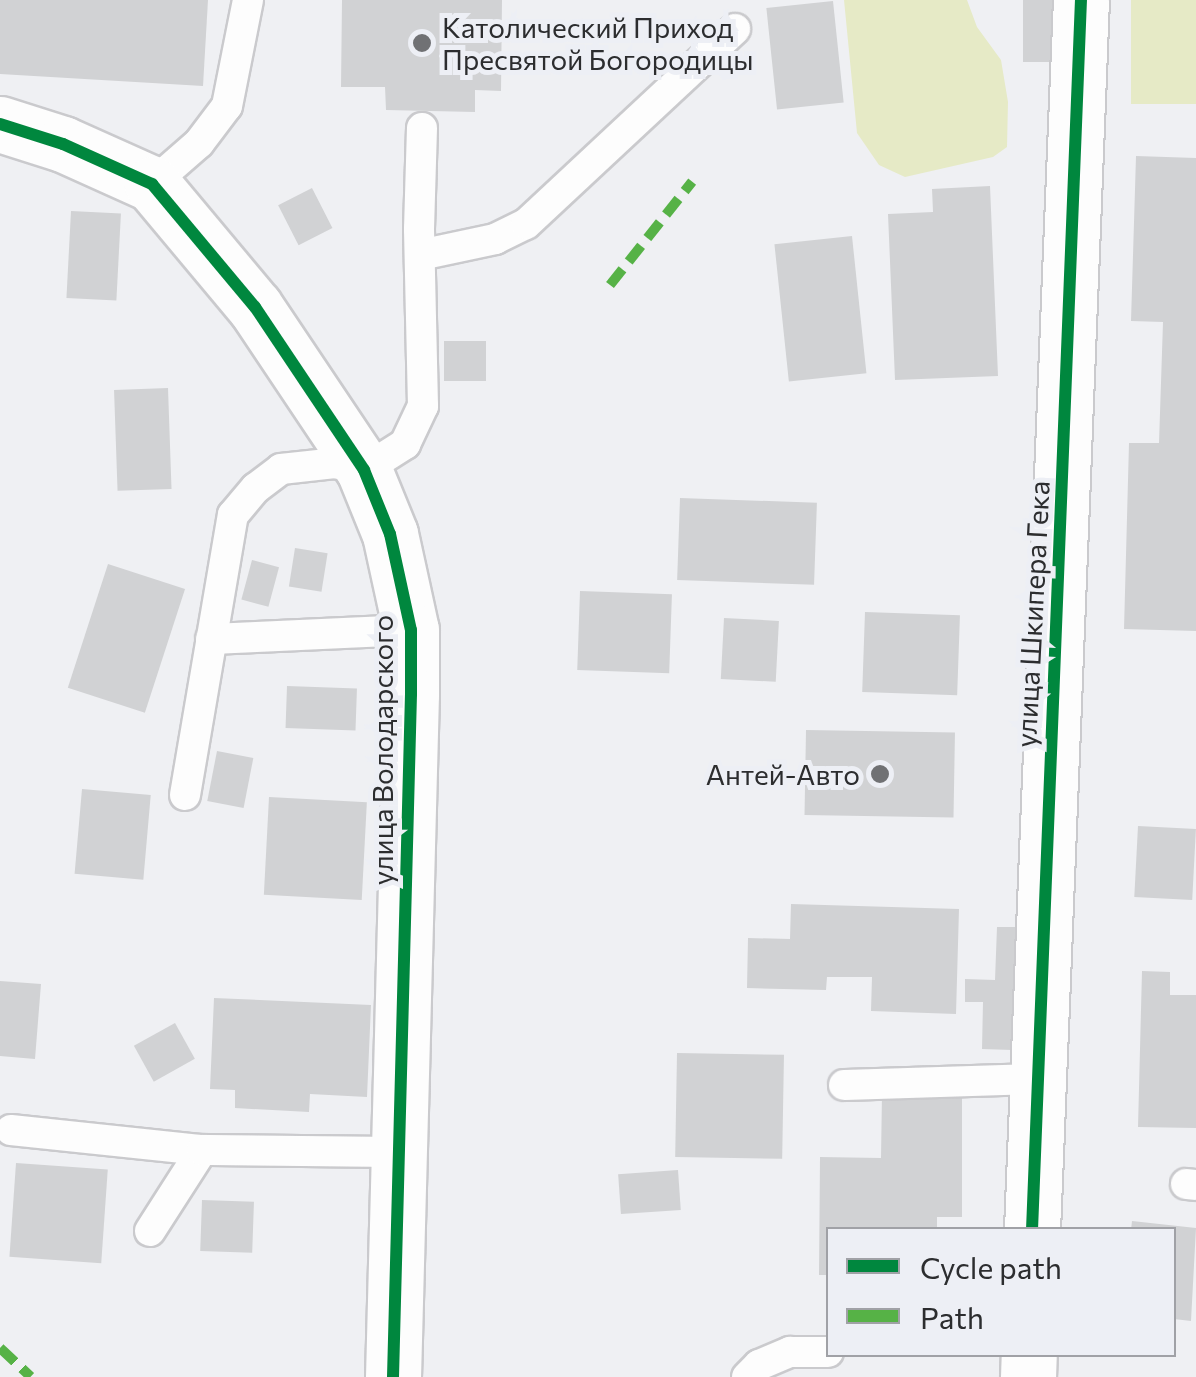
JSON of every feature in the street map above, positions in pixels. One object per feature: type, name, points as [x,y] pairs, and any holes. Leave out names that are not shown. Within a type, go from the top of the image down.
[{"type":"street","name":"улица Шкипера Гека","points":[[1032,1227],[1081,0]]},
{"type":"street","name":"улица Володарского","points":[[0,124],[63,144],[152,184],[255,307],[364,470],[390,534],[411,630],[402,1152],[393,1377]]},
{"type":"lane","points":[[152,184],[199,143],[227,106],[248,0]]},
{"type":"lane","points":[[420,255],[495,238],[526,224],[736,29]]},
{"type":"lane","points":[[185,795],[234,515],[256,488],[281,469],[335,462],[364,470],[405,444],[423,406],[422,128]]},
{"type":"lane","points":[[212,639],[411,630]]},
{"type":"lane","points":[[844,1085],[1036,1078]]},
{"type":"lane","points":[[11,1130],[202,1150],[402,1152]]},
{"type":"lane","points":[[150,1231],[202,1150]]},
{"type":"lane","points":[[746,1377],[759,1365],[790,1352],[826,1352]]},
{"type":"green space","points":[[844,0],[967,0],[977,27],[1001,60],[1008,102],[1007,147],[993,157],[905,177],[879,165],[857,133]]},
{"type":"green space","points":[[1131,0],[1196,0],[1196,104],[1131,104]]},
{"type":"building","points":[[0,0],[208,0],[203,86],[0,74]]},
{"type":"building","name":"Католический Приход Пресвятой Богородицы","points":[[342,0],[502,0],[501,91],[475,90],[475,112],[386,110],[385,87],[341,87]]},
{"type":"building","points":[[1023,0],[1070,0],[1070,62],[1023,62]]},
{"type":"building","points":[[833,1],[844,102],[777,109],[766,8]]},
{"type":"building","points":[[1136,156],[1196,158],[1196,631],[1124,629],[1129,443],[1159,443],[1163,322],[1131,321]]},
{"type":"building","points":[[990,186],[998,376],[895,380],[888,214],[933,212],[932,189]]},
{"type":"building","points":[[312,188],[332,228],[299,245],[278,205]]},
{"type":"building","points":[[71,211],[121,214],[116,300],[66,298]]},
{"type":"building","points":[[852,236],[866,373],[789,381],[774,244]]},
{"type":"building","points":[[444,341],[486,341],[486,381],[444,381]]},
{"type":"building","points":[[168,388],[172,489],[118,491],[114,390]]},
{"type":"building","points":[[680,498],[817,503],[814,585],[677,580]]},
{"type":"building","points":[[295,548],[328,553],[321,592],[289,587]]},
{"type":"building","points":[[252,560],[279,567],[268,607],[241,600]]},
{"type":"building","points":[[108,564],[185,589],[145,713],[68,688]]},
{"type":"building","points":[[580,591],[672,594],[669,673],[577,670]]},
{"type":"building","points":[[865,612],[960,615],[957,695],[862,692]]},
{"type":"building","points":[[724,618],[779,621],[776,682],[721,679]]},
{"type":"building","points":[[287,686],[357,688],[355,730],[286,728]]},
{"type":"building","name":"Антей-Авто","points":[[806,730],[955,733],[953,818],[805,815]]},
{"type":"building","points":[[217,751],[253,758],[244,808],[207,801]]},
{"type":"building","points":[[82,789],[151,795],[143,880],[75,874]]},
{"type":"building","points":[[269,797],[367,802],[362,900],[264,895]]},
{"type":"building","points":[[1138,826],[1196,829],[1192,900],[1134,897]]},
{"type":"building","points":[[791,904],[959,909],[956,1014],[871,1011],[872,977],[827,977],[826,990],[747,988],[748,938],[790,939]]},
{"type":"building","points":[[997,927],[1028,927],[1027,981],[1014,981],[1012,1050],[982,1049],[983,1002],[965,1002],[965,979],[995,980]]},
{"type":"building","points":[[1142,971],[1170,972],[1170,995],[1196,995],[1196,1128],[1138,1127]]},
{"type":"building","points":[[0,981],[41,984],[35,1059],[0,1056]]},
{"type":"building","points":[[214,998],[371,1005],[367,1097],[310,1094],[309,1112],[235,1108],[235,1090],[210,1089]]},
{"type":"building","points":[[175,1023],[195,1059],[154,1082],[134,1046]]},
{"type":"building","points":[[677,1053],[784,1055],[782,1159],[675,1157]]},
{"type":"building","points":[[882,1093],[962,1094],[962,1217],[937,1217],[937,1227],[826,1227],[826,1275],[819,1275],[820,1157],[881,1158]]},
{"type":"building","points":[[16,1163],[108,1169],[101,1263],[9,1257]]},
{"type":"building","points":[[678,1170],[681,1210],[621,1214],[618,1174]]},
{"type":"building","points":[[202,1200],[254,1202],[252,1253],[200,1251]]},
{"type":"building","points":[[1132,1221],[1196,1228],[1191,1321],[1176,1319],[1176,1227],[1131,1227]]},
{"type":"marked path","points":[[610,285],[692,182]]},
{"type":"marked path","points":[[0,1348],[31,1377]]},
{"type":"cycle path","points":[[1032,1227],[1081,0]]},
{"type":"cycle path","points":[[0,124],[63,144],[152,184],[255,307],[364,470],[390,534],[411,630],[393,1377]]},
{"type":"place","name":"Католический Приход Пресвятой Богородицы","points":[[422,43]]},
{"type":"place","name":"Антей-Авто","points":[[880,774]]}]
